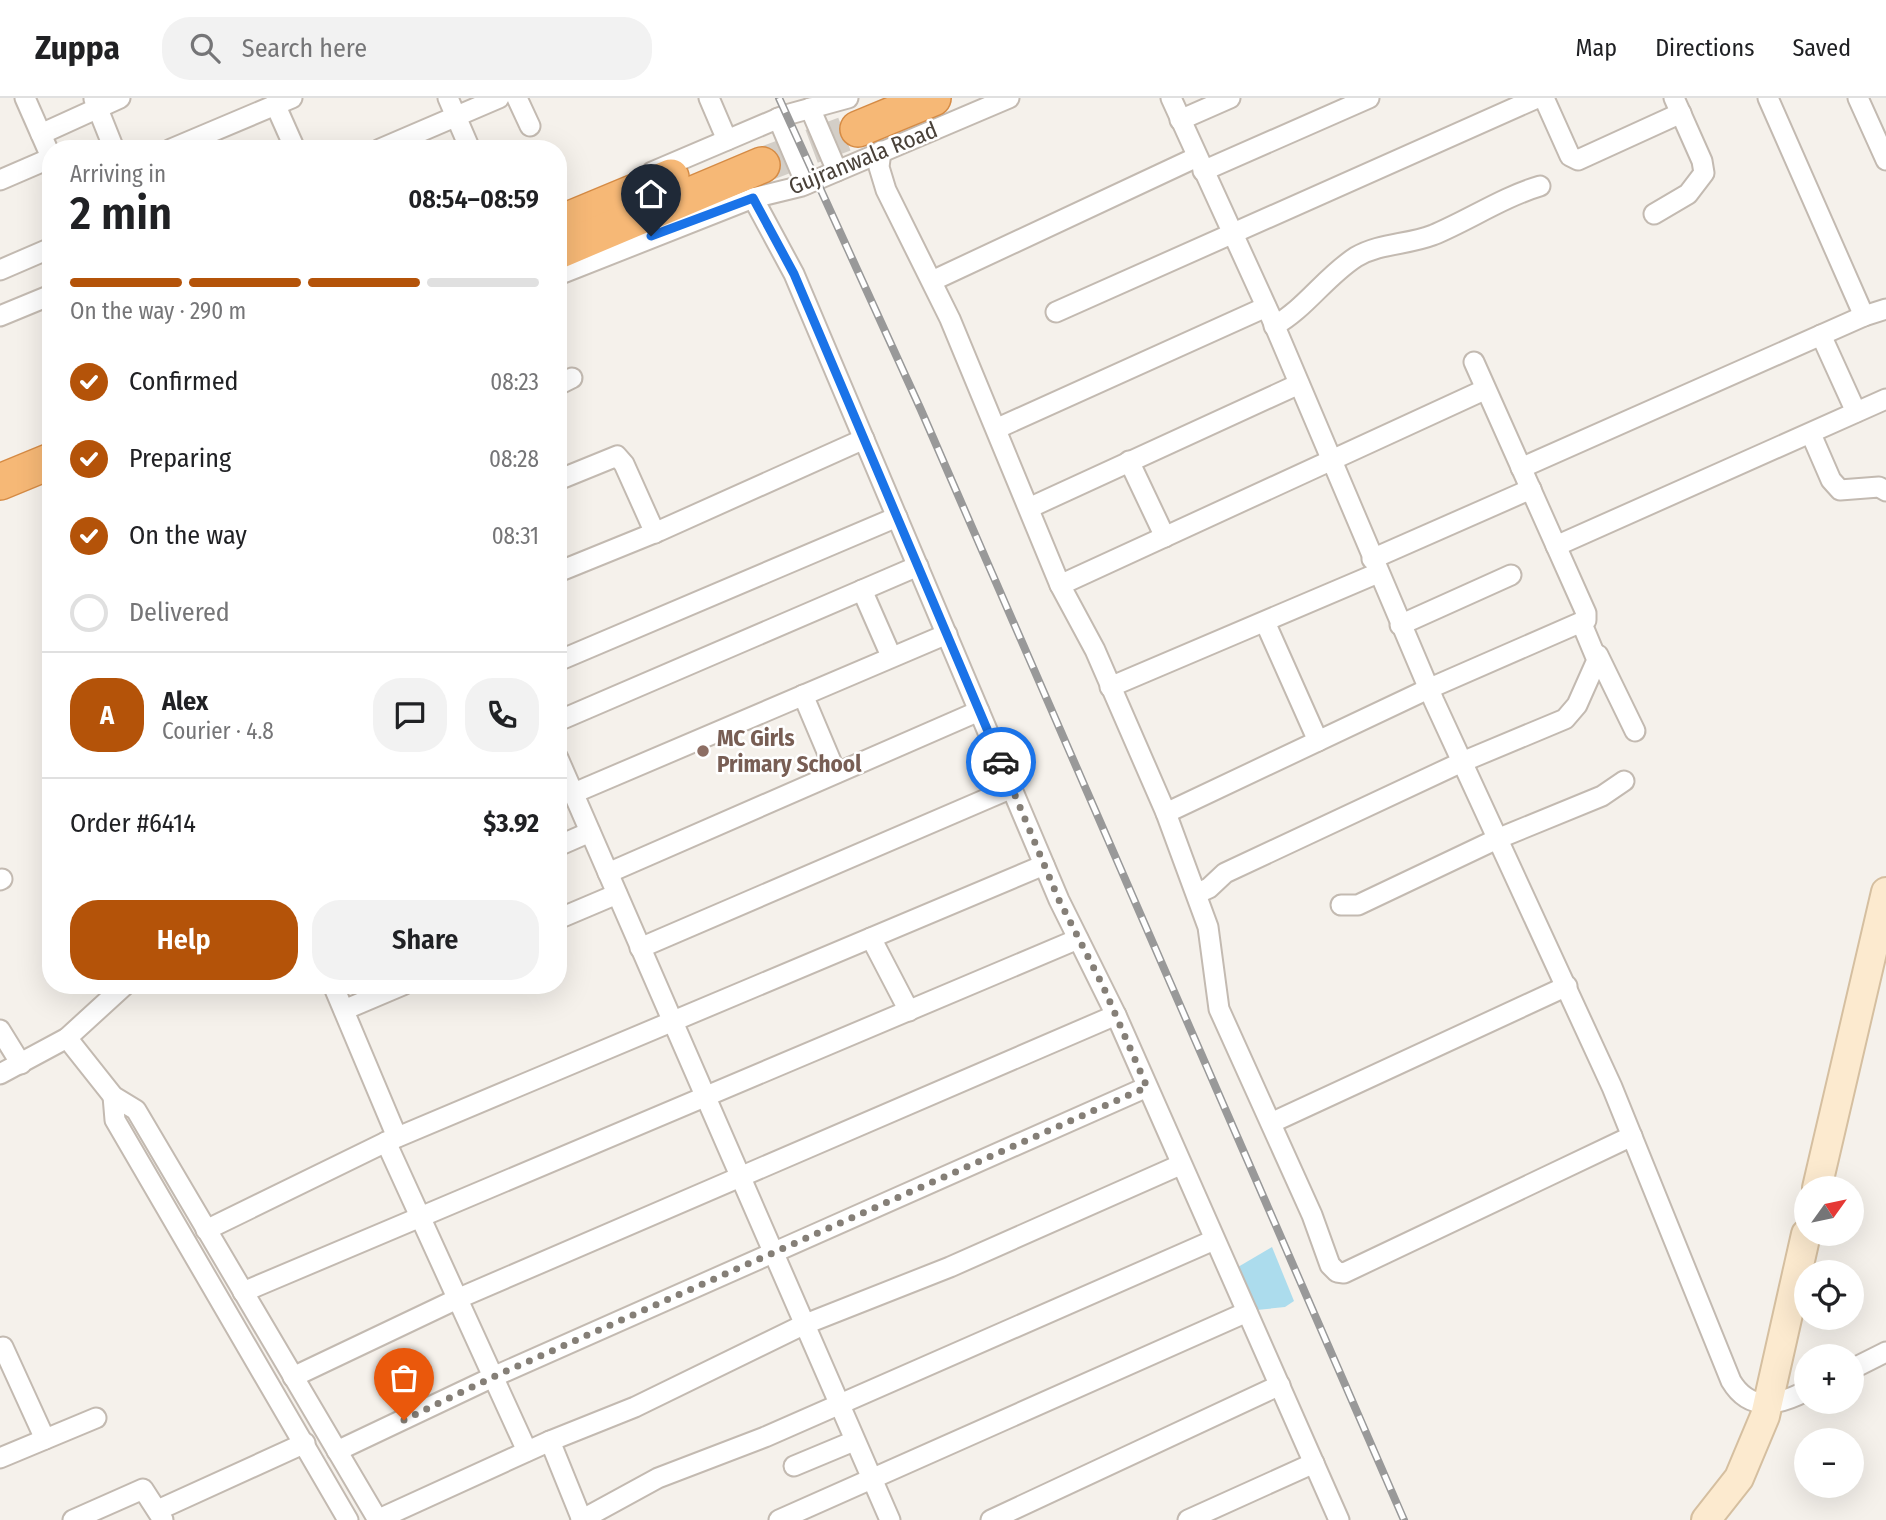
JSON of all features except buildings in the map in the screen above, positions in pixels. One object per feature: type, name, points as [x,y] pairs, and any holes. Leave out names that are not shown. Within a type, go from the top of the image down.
[{"type":"highway","name":"Gujranwala Road","points":[[862,117],[933,98]]},
{"type":"highway","name":"Gujranwala Road","points":[[567,221],[756,153]]},
{"type":"highway","name":"Gujranwala Road","points":[[567,247],[756,153]]},
{"type":"highway","points":[[0,457],[42,441]]},
{"type":"highway","points":[[0,482],[42,465]]},
{"type":"main road","points":[[1820,1176],[1886,892]]},
{"type":"main road","points":[[1706,1520],[1739,1478],[1768,1404],[1803,1246]]},
{"type":"street","points":[[25,98],[44,140]]},
{"type":"street","points":[[41,134],[96,103],[120,98]]},
{"type":"street","points":[[395,140],[452,107],[497,98]]},
{"type":"street","points":[[517,98],[530,126]]},
{"type":"street","points":[[709,98],[756,153],[806,184]]},
{"type":"street","name":"Gujranwala Road","points":[[567,269],[756,153],[810,108],[862,117],[1009,98]]},
{"type":"street","points":[[1171,98],[1266,307],[1429,689],[1567,986],[1632,1136],[1731,1381],[1748,1397],[1768,1404],[1782,1403],[1794,1397]]},
{"type":"street","points":[[1180,120],[1230,98]]},
{"type":"street","points":[[932,281],[1200,164],[1369,98]]},
{"type":"street","points":[[1056,312],[1537,98]]},
{"type":"street","points":[[1544,98],[1570,156],[1578,160],[1677,106],[1704,173],[1689,194],[1654,215]]},
{"type":"street","points":[[1768,98],[1864,316]]},
{"type":"street","points":[[1858,98],[1886,160]]},
{"type":"street","points":[[192,140],[283,101],[293,140]]},
{"type":"street","points":[[96,103],[110,140]]},
{"type":"street","points":[[452,107],[466,140]]},
{"type":"street","points":[[810,108],[837,171]]},
{"type":"street","points":[[862,117],[886,190],[932,281],[998,428],[1060,585],[1086,632],[1166,813],[1198,893],[1208,927],[1219,1009],[1271,1123],[1330,1265],[1337,1272],[1345,1273],[1632,1136]]},
{"type":"street","name":"Gujranwala Road","points":[[567,210],[756,153],[806,184],[837,171],[862,117]]},
{"type":"street","points":[[756,153],[794,274],[1044,865],[1116,1014],[1180,1165],[1339,1520]]},
{"type":"street","points":[[0,180],[42,162]]},
{"type":"street","points":[[1274,326],[1300,310],[1332,274],[1376,247],[1436,234],[1540,186]]},
{"type":"street","points":[[0,270],[42,252]]},
{"type":"street","points":[[0,316],[42,299]]},
{"type":"street","points":[[998,428],[1266,307]]},
{"type":"street","points":[[1521,468],[1864,316],[1886,309]]},
{"type":"street","points":[[1821,335],[1856,412]]},
{"type":"street","points":[[1166,813],[1429,689],[1582,624],[1586,613],[1484,390],[1474,362]]},
{"type":"street","points":[[1029,508],[1299,384]]},
{"type":"street","points":[[1060,585],[1484,390]]},
{"type":"street","points":[[1556,545],[1886,399]]},
{"type":"street","points":[[1811,434],[1831,480],[1840,490],[1879,487],[1886,491]]},
{"type":"street","points":[[567,568],[655,533],[864,439]]},
{"type":"street","points":[[567,476],[617,456],[655,533]]},
{"type":"street","points":[[1129,461],[1165,537]]},
{"type":"street","points":[[1110,687],[1265,622],[1531,489]]},
{"type":"street","points":[[567,657],[897,517]]},
{"type":"street","points":[[567,716],[918,566]]},
{"type":"street","points":[[1401,625],[1511,575]]},
{"type":"street","points":[[862,590],[891,656]]},
{"type":"street","points":[[1265,622],[1318,741]]},
{"type":"street","points":[[1582,624],[1635,731]]},
{"type":"street","points":[[573,793],[947,634]]},
{"type":"street","points":[[1198,893],[1209,888],[1225,873],[1462,762],[1570,715],[1598,655]]},
{"type":"street","points":[[803,695],[836,773]]},
{"type":"street","points":[[608,873],[979,711]]},
{"type":"street","points":[[567,779],[890,1520]]},
{"type":"street","points":[[1341,905],[1358,905],[1497,839],[1602,796],[1625,781]]},
{"type":"street","points":[[640,948],[1012,788]]},
{"type":"street","points":[[567,842],[590,832]]},
{"type":"street","points":[[206,1230],[392,1139],[1044,865]]},
{"type":"street","points":[[567,915],[617,894]]},
{"type":"street","points":[[871,938],[909,1011]]},
{"type":"street","points":[[243,1292],[1078,939]]},
{"type":"street","points":[[1271,1123],[1567,986]]},
{"type":"street","points":[[0,1074],[67,1038],[114,994]]},
{"type":"street","points":[[337,994],[420,1217],[527,1451]]},
{"type":"street","points":[[344,1010],[382,994]]},
{"type":"street","points":[[293,1377],[457,1299],[1116,1014]]},
{"type":"street","points":[[0,1030],[21,1064]]},
{"type":"street","points":[[67,1038],[113,1096],[136,1110],[377,1520],[550,1440],[646,1402],[803,1325],[950,1267],[1180,1165]]},
{"type":"street","points":[[337,1451],[493,1377],[1147,1087]]},
{"type":"street","points":[[113,1096],[115,1120],[348,1520]]},
{"type":"street","points":[[550,1440],[582,1520],[658,1478],[765,1437],[837,1403],[1214,1240]]},
{"type":"street","points":[[779,1520],[872,1481],[1247,1312]]},
{"type":"street","points":[[3,1347],[45,1439]]},
{"type":"street","points":[[1864,1363],[1886,1352]]},
{"type":"street","points":[[990,1520],[1279,1385]]},
{"type":"street","points":[[0,1458],[96,1418]]},
{"type":"street","points":[[794,1466],[854,1441]]},
{"type":"street","points":[[74,1520],[143,1489],[160,1515],[305,1443]]},
{"type":"street","points":[[1188,1520],[1314,1464]]},
{"type":"water","points":[[1272,1247],[1294,1301],[1285,1307],[1253,1309],[1238,1267]]},
{"type":"tunnel","points":[[762,165],[858,129]]},
{"type":"railway","points":[[779,98],[921,410],[1404,1520]]},
{"type":"way so far","points":[[404,1420],[493,1377],[1147,1087],[1103,986],[1059,900],[1001,762]]},
{"type":"place","name":"MC Girls Primary School","points":[[703,751]]},
{"type":"route","points":[[651,236],[753,198],[794,274],[1001,762]]}]
